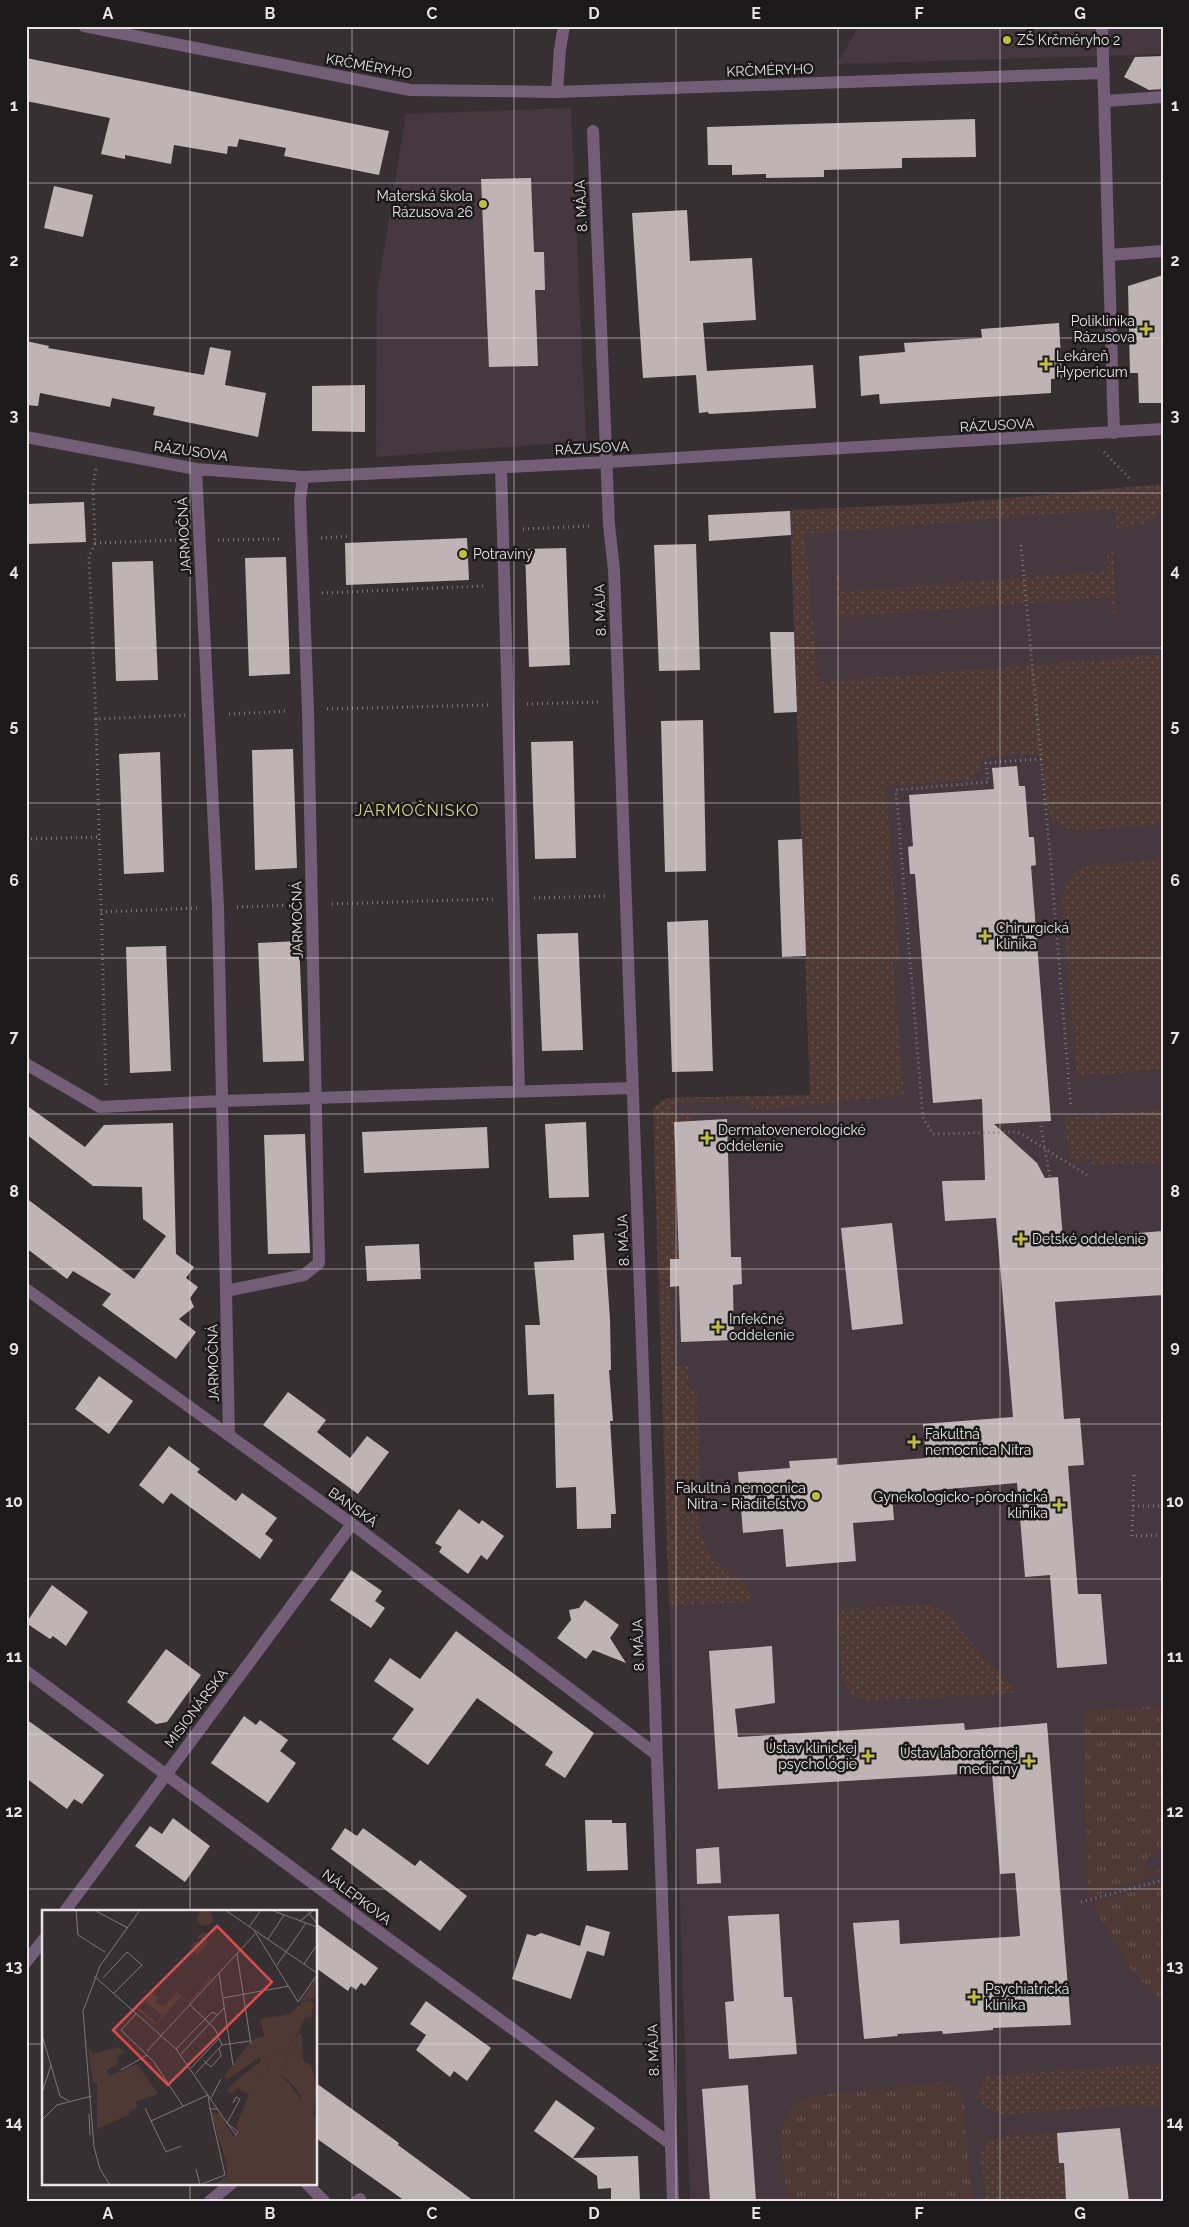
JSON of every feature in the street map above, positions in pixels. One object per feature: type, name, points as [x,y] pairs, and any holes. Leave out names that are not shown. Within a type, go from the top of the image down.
[{"type":"street","name":"KRČMÉRYHO","points":[[84,26],[410,90],[557,92],[1104,73]]},
{"type":"street","points":[[557,92],[564,26]]},
{"type":"street","points":[[1102,26],[1106,101],[1114,433]]},
{"type":"street","points":[[1106,101],[1163,97]]},
{"type":"street","name":"8. MÁJA","points":[[593,132],[608,462],[609,525],[614,570],[673,2201]]},
{"type":"street","points":[[1110,256],[1163,251]]},
{"type":"street","name":"RÁZUSOVA","points":[[26,437],[196,469],[303,477],[501,468],[1163,429]]},
{"type":"street","points":[[501,468],[519,1092]]},
{"type":"street","name":"JARMOČNÁ","points":[[196,469],[218,907],[229,1435]]},
{"type":"street","name":"JARMOČNÁ","points":[[226,1290],[304,1275],[319,1263],[308,710],[300,500],[303,477]]},
{"type":"street","points":[[26,1064],[100,1108],[222,1101],[632,1088]]},
{"type":"street","name":"BANSKÁ","points":[[26,1289],[352,1524],[657,1755]]},
{"type":"street","name":"MISIONÁRSKA","points":[[65,1910],[352,1524]]},
{"type":"street","name":"NÁLEPKOVA","points":[[26,1671],[357,1916],[671,2144]]},
{"type":"street","points":[[26,1962],[42,1942]]},
{"type":"street","points":[[210,2201],[231,2184]]},
{"type":"street","points":[[307,2184],[324,2201]]},
{"type":"path","points":[[1099,447],[1131,480]]},
{"type":"path","points":[[99,452],[93,486],[95,543],[89,557],[96,719],[106,1088],[100,1108]]},
{"type":"path","points":[[502,529],[609,525]]},
{"type":"path","points":[[337,537],[351,536]]},
{"type":"path","points":[[95,543],[301,538]]},
{"type":"path","points":[[1021,545],[1071,1108]]},
{"type":"path","points":[[332,592],[504,585]]},
{"type":"path","points":[[96,719],[308,710],[618,702]]},
{"type":"path","points":[[1041,759],[986,763],[988,782],[896,790],[922,1118],[933,1134],[1018,1132],[1087,1174]]},
{"type":"path","points":[[26,839],[99,837]]},
{"type":"path","points":[[101,912],[625,895]]},
{"type":"path","points":[[1040,1121],[1050,1178]]},
{"type":"path","points":[[1134,1475],[1132,1536],[1163,1535]]},
{"type":"path","points":[[1133,1506],[1163,1506]]},
{"type":"path","points":[[1081,1902],[1163,1880]]},
{"type":"shaded area","name":"ZŠ Krčméryho 2","points":[[859,26],[1163,26],[1163,54],[837,64]]},
{"type":"shaded area","name":"Materská škola Rázusova 26","points":[[571,108],[586,441],[376,457],[377,293],[406,114]]},
{"type":"shaded area","name":"Fakultná nemocnica Nitra","points":[[1163,484],[1163,2201],[690,2201],[653,1108],[667,1098],[810,1095],[790,510],[955,503]]},
{"type":"green space","points":[[1163,484],[1163,509],[1154,519],[1130,527],[1117,528],[1114,509],[805,534],[818,682],[1159,655],[1163,690],[1163,823],[1073,831],[1054,824],[1049,817],[1042,753],[983,758],[974,779],[886,787],[899,961],[893,962],[904,1095],[762,1110],[754,1109],[740,1101],[673,1103],[673,1115],[693,1114],[693,1121],[674,1122],[679,1259],[670,1260],[674,1366],[688,1366],[689,1389],[697,1389],[700,1526],[705,1543],[713,1558],[746,1587],[755,1602],[669,1605],[653,1108],[667,1098],[810,1095],[790,510],[955,503]]},
{"type":"green space","points":[[1113,552],[1117,614],[1113,614],[1112,597],[841,617],[842,636],[840,636],[835,573],[840,573],[842,592],[1108,571],[1107,553]]},
{"type":"green space","points":[[1163,860],[1163,1069],[1077,1077],[1062,898],[1065,887],[1074,873],[1089,865]]},
{"type":"green space","points":[[1163,1109],[1163,1163],[1092,1165],[1092,1160],[1071,1161],[1063,1118]]},
{"type":"green space","points":[[927,1605],[946,1611],[984,1657],[1014,1686],[1013,1693],[869,1701],[851,1695],[842,1676],[837,1609]]},
{"type":"green space","points":[[1163,1706],[1163,1848],[1158,1853],[1149,1856],[1146,1864],[1151,1870],[1160,1870],[1161,1874],[1090,1897],[1088,1887],[1083,1715],[1089,1710]]},
{"type":"green space","points":[[1163,1883],[1163,2003],[1128,1966],[1108,1934],[1093,1903]]},
{"type":"green space","points":[[1163,2063],[1163,2107],[1129,2106],[1003,2114],[985,2107],[977,2096],[979,2088],[988,2076]]},
{"type":"green space","points":[[946,2082],[958,2086],[963,2095],[972,2201],[787,2201],[782,2129],[787,2113],[794,2105],[811,2096]]},
{"type":"green space","points":[[1057,2133],[1059,2163],[1064,2163],[1066,2201],[986,2201],[982,2162],[982,2150],[985,2144],[992,2140],[1015,2135]]},
{"type":"building","points":[[1163,56],[1163,89],[1149,90],[1124,77],[1135,57]]},
{"type":"building","points":[[26,58],[389,131],[379,175],[284,156],[286,148],[239,139],[237,147],[228,146],[227,154],[174,145],[171,164],[125,155],[125,159],[101,154],[110,118],[26,101]]},
{"type":"building","points":[[975,119],[976,157],[902,158],[902,168],[824,170],[824,177],[766,178],[766,174],[732,175],[732,165],[708,165],[707,127]]},
{"type":"building","points":[[531,178],[534,252],[544,252],[545,290],[535,290],[538,366],[489,367],[481,179]]},
{"type":"building","points":[[54,186],[93,195],[83,237],[44,228]]},
{"type":"building","points":[[687,210],[690,261],[752,258],[756,320],[703,323],[707,371],[813,365],[816,408],[699,413],[696,375],[643,378],[632,213]]},
{"type":"building","name":"Poliklinika Rázusova","points":[[1163,275],[1163,403],[1139,403],[1138,373],[1130,373],[1128,286]]},
{"type":"building","points":[[1059,323],[1062,378],[1051,379],[1051,393],[880,404],[879,394],[861,396],[859,356],[905,352],[904,343],[982,338],[981,329]]},
{"type":"building","points":[[26,341],[49,346],[48,348],[204,375],[210,347],[231,351],[225,385],[266,393],[258,437],[153,415],[155,407],[112,398],[110,407],[40,393],[38,406],[26,405]]},
{"type":"building","points":[[365,385],[365,432],[312,431],[312,386]]},
{"type":"building","points":[[84,502],[86,542],[26,544],[26,504]]},
{"type":"building","points":[[790,511],[791,535],[709,541],[708,515]]},
{"type":"building","points":[[467,538],[469,580],[346,585],[345,543]]},
{"type":"building","points":[[696,544],[700,670],[659,671],[654,545]]},
{"type":"building","points":[[566,548],[570,665],[529,667],[525,549]]},
{"type":"building","points":[[286,557],[290,674],[249,676],[245,558]]},
{"type":"building","points":[[153,561],[158,680],[116,681],[112,562]]},
{"type":"building","points":[[770,632],[794,632],[797,712],[774,713]]},
{"type":"building","points":[[703,720],[706,871],[665,872],[661,721]]},
{"type":"building","points":[[573,741],[576,858],[535,859],[531,742]]},
{"type":"building","points":[[293,749],[297,868],[255,870],[252,750]]},
{"type":"building","points":[[160,752],[164,872],[124,874],[119,754]]},
{"type":"building","points":[[1017,766],[1019,786],[1025,786],[1029,837],[1034,837],[1036,865],[1031,866],[1051,1121],[994,1124],[1037,1163],[1045,1178],[1058,1177],[1063,1239],[1163,1231],[1163,1295],[1055,1302],[1064,1419],[1080,1418],[1084,1465],[1068,1466],[1078,1594],[1101,1594],[1107,1664],[1057,1668],[1050,1575],[1025,1577],[1017,1483],[892,1494],[894,1520],[853,1523],[856,1561],[786,1567],[783,1529],[743,1533],[738,1472],[790,1468],[789,1461],[837,1458],[837,1465],[926,1458],[923,1424],[1013,1417],[996,1218],[945,1221],[942,1181],[985,1180],[982,1099],[933,1103],[915,874],[910,874],[908,847],[913,846],[909,795],[994,789],[992,768]]},
{"type":"building","points":[[802,839],[806,956],[782,957],[778,840]]},
{"type":"building","points":[[708,920],[713,1071],[672,1072],[667,922]]},
{"type":"building","points":[[578,933],[583,1050],[542,1051],[537,934]]},
{"type":"building","points":[[299,941],[304,1061],[263,1062],[258,943]]},
{"type":"building","points":[[166,946],[171,1071],[130,1073],[126,947]]},
{"type":"building","points":[[26,1105],[85,1147],[104,1125],[173,1123],[176,1254],[194,1267],[186,1278],[198,1287],[190,1298],[194,1307],[179,1319],[196,1332],[176,1359],[102,1305],[111,1294],[73,1271],[67,1279],[26,1248],[26,1198],[134,1279],[166,1236],[143,1219],[142,1187],[93,1186],[26,1134]]},
{"type":"building","points":[[727,1119],[731,1257],[741,1257],[742,1284],[733,1285],[734,1340],[681,1342],[679,1286],[670,1287],[670,1259],[679,1259],[674,1122]]},
{"type":"building","points":[[586,1122],[589,1197],[549,1198],[545,1124]]},
{"type":"building","points":[[487,1127],[489,1168],[364,1173],[362,1132]]},
{"type":"building","points":[[305,1134],[310,1253],[268,1254],[264,1135]]},
{"type":"building","points":[[892,1223],[903,1324],[852,1330],[841,1228]]},
{"type":"building","points":[[604,1233],[610,1319],[611,1370],[609,1370],[613,1421],[610,1421],[616,1514],[611,1514],[611,1528],[577,1529],[576,1487],[556,1488],[554,1394],[528,1395],[525,1325],[540,1325],[534,1262],[574,1260],[573,1235]]},
{"type":"building","points":[[419,1244],[421,1279],[367,1281],[365,1246]]},
{"type":"building","points":[[99,1376],[133,1401],[109,1434],[75,1409]]},
{"type":"building","points":[[288,1392],[326,1420],[317,1432],[350,1458],[367,1436],[389,1452],[358,1494],[263,1425]]},
{"type":"building","points":[[169,1446],[200,1469],[197,1472],[236,1501],[242,1493],[277,1518],[265,1534],[273,1540],[260,1559],[171,1493],[163,1504],[139,1485]]},
{"type":"building","points":[[459,1509],[479,1524],[482,1520],[504,1536],[487,1560],[481,1555],[468,1574],[439,1552],[442,1547],[435,1543]]},
{"type":"building","points":[[351,1570],[382,1591],[375,1601],[385,1608],[371,1628],[330,1600]]},
{"type":"building","points":[[52,1585],[88,1612],[66,1646],[53,1636],[50,1639],[26,1623]]},
{"type":"building","points":[[585,1600],[619,1625],[610,1638],[626,1663],[593,1650],[586,1659],[557,1638],[571,1620],[569,1610],[579,1608]]},
{"type":"building","points":[[456,1631],[594,1733],[565,1778],[545,1765],[553,1752],[477,1698],[428,1765],[392,1739],[414,1709],[374,1681],[390,1658],[420,1679]]},
{"type":"building","points":[[772,1646],[775,1703],[735,1709],[738,1737],[964,1723],[965,1730],[1047,1723],[1071,2025],[993,2028],[993,2030],[943,2034],[942,2031],[897,2034],[898,2036],[864,2039],[853,1923],[899,1920],[900,1944],[1020,1936],[1015,1873],[1000,1874],[992,1772],[718,1789],[709,1651]]},
{"type":"building","points":[[166,1649],[201,1675],[167,1722],[156,1724],[127,1702]]},
{"type":"building","points":[[244,1716],[256,1725],[260,1720],[288,1740],[280,1751],[296,1763],[268,1803],[211,1763]]},
{"type":"building","points":[[26,1719],[104,1775],[82,1804],[74,1799],[67,1809],[26,1778]]},
{"type":"building","points":[[173,1818],[210,1846],[185,1882],[135,1846],[150,1826],[162,1834]]},
{"type":"building","points":[[585,1820],[612,1820],[612,1823],[626,1823],[628,1870],[587,1871]]},
{"type":"building","points":[[345,1828],[357,1836],[363,1828],[415,1866],[420,1860],[467,1896],[440,1931],[331,1849]]},
{"type":"building","points":[[719,1847],[721,1883],[697,1884],[696,1849]]},
{"type":"building","points":[[779,1914],[784,1997],[792,1997],[797,2054],[729,2059],[725,2002],[734,2001],[728,1916]]},
{"type":"building","points":[[318,1924],[378,1968],[365,1986],[361,1983],[356,1990],[351,1986],[348,1991],[318,1969]]},
{"type":"building","points":[[586,1925],[610,1932],[604,1956],[587,1951],[571,1999],[512,1979],[527,1934],[535,1936],[541,1933],[580,1946]]},
{"type":"building","points":[[426,2001],[491,2048],[467,2081],[454,2071],[450,2077],[416,2050],[426,2035],[410,2024]]},
{"type":"building","points":[[318,2084],[399,2143],[398,2145],[474,2201],[405,2201],[318,2139]]},
{"type":"building","points":[[748,2085],[756,2201],[710,2201],[702,2089]]},
{"type":"building","points":[[556,2100],[595,2128],[573,2158],[638,2156],[640,2201],[611,2201],[611,2188],[598,2189],[597,2176],[534,2131]]},
{"type":"building","points":[[1120,2128],[1129,2201],[1066,2201],[1064,2163],[1059,2163],[1057,2133]]},
{"type":"place","name":"ZŠ Krčméryho 2","points":[[1007,40]]},
{"type":"place","name":"Materská škola Rázusova 26","points":[[483,204]]},
{"type":"place","name":"Poliklinika Rázusova","points":[[1146,329]]},
{"type":"place","name":"Lekáreň Hypericum","points":[[1046,364]]},
{"type":"place","name":"Potraviny","points":[[463,554]]},
{"type":"place","name":"Chirurgická klinika","points":[[985,936]]},
{"type":"place","name":"Dermatovenerologické oddelenie","points":[[707,1138]]},
{"type":"place","name":"Detské oddelenie","points":[[1021,1239]]},
{"type":"place","name":"Infekčné oddelenie","points":[[718,1327]]},
{"type":"place","name":"Fakultná nemocnica Nitra","points":[[914,1442]]},
{"type":"place","name":"Fakultná nemocnica Nitra - Riaditeľstvo","points":[[816,1496]]},
{"type":"place","name":"Gynekologicko-pôrodnická klinika","points":[[1059,1505]]},
{"type":"place","name":"Ústav klinickej psychológie","points":[[868,1756]]},
{"type":"place","name":"Ústav laboratórnej medicíny","points":[[1029,1761]]},
{"type":"place","name":"Psychiatrická klinika","points":[[974,1997]]},
{"type":"district","name":"JARMOČNISKO","points":[[417,810]]}]
